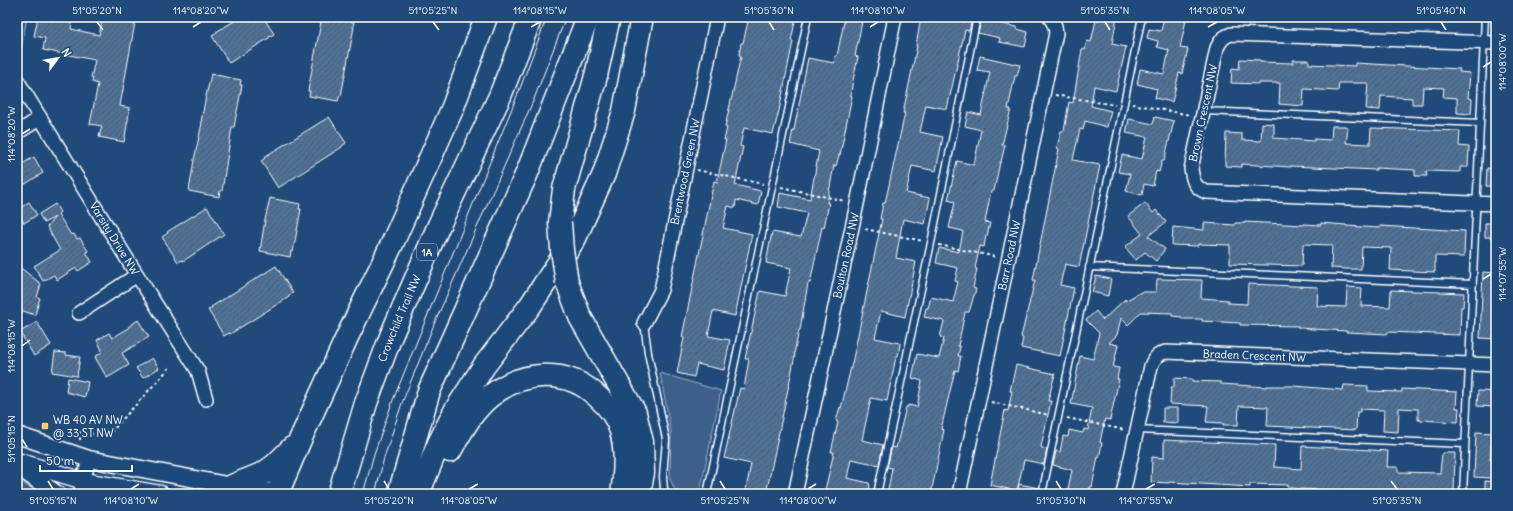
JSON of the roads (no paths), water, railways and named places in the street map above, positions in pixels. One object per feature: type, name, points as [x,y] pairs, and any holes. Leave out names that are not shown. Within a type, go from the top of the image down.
[{"type":"highway","points":[[279,494],[300,440],[392,244],[453,107],[486,17]]},
{"type":"highway","name":"Crowchild Trail NW","points":[[339,494],[366,403],[391,336],[439,225],[500,96],[531,17]]},
{"type":"highway","points":[[399,494],[429,391],[527,173],[588,17]]},
{"type":"highway","points":[[609,17],[596,76],[564,189],[560,223],[567,282],[580,317],[635,413],[642,442],[642,473],[625,492]]},
{"type":"highway","points":[[418,494],[439,443],[455,411],[484,366],[530,306],[575,238],[604,174],[624,111],[642,17]]},
{"type":"highway","points":[[431,494],[448,454],[480,405],[493,394],[508,385],[529,377],[545,375],[561,377],[583,386],[596,395],[614,415],[621,431],[624,451],[625,492]]},
{"type":"highway","points":[[232,486],[264,473],[275,465],[300,440]]},
{"type":"street","name":"Brentwood Green NW","points":[[644,323],[661,290],[717,17]]},
{"type":"street","name":"Boulton Road NW","points":[[795,494],[895,17]]},
{"type":"street","name":"Barr Road NW","points":[[960,494],[1056,33],[1050,17]]},
{"type":"street","name":"Brown Crescent NW","points":[[1490,43],[1230,34],[1220,41],[1217,48],[1191,169],[1193,181],[1199,189],[1206,192],[1496,204]]},
{"type":"street","name":"Varsity Drive NW","points":[[17,80],[198,371],[206,399]]},
{"type":"street","points":[[17,132],[40,118]]},
{"type":"street","points":[[79,313],[137,275]]},
{"type":"street","name":"Braden Crescent NW","points":[[1122,494],[1151,366],[1153,359],[1158,354],[1165,352],[1496,365]]},
{"type":"street","points":[[17,435],[89,459],[279,494]]},
{"type":"street","points":[[82,487],[89,459]]},
{"type":"street","points":[[17,461],[82,487],[162,494]]},
{"type":"street","points":[[17,466],[57,494]]},
{"type":"lane","points":[[707,494],[808,17]]},
{"type":"lane","points":[[877,494],[931,243],[977,17]]},
{"type":"lane","points":[[1042,494],[1142,17]]},
{"type":"lane","points":[[1464,494],[1480,124],[1490,43],[1485,17]]},
{"type":"lane","points":[[1204,111],[1480,124]]},
{"type":"lane","points":[[1089,267],[1473,284]]},
{"type":"lane","points":[[644,323],[648,353],[666,439],[663,477],[664,489],[667,494]]},
{"type":"lane","points":[[1137,430],[1465,444]]},
{"type":"tram line","points":[[363,494],[374,454],[393,400],[519,91],[547,17]]},
{"type":"tram line","points":[[375,494],[384,458],[402,403],[435,322],[534,99],[566,17]]},
{"type":"place","name":"WB 40 AV NW @ 33 ST NW","points":[[45,426]]}]
